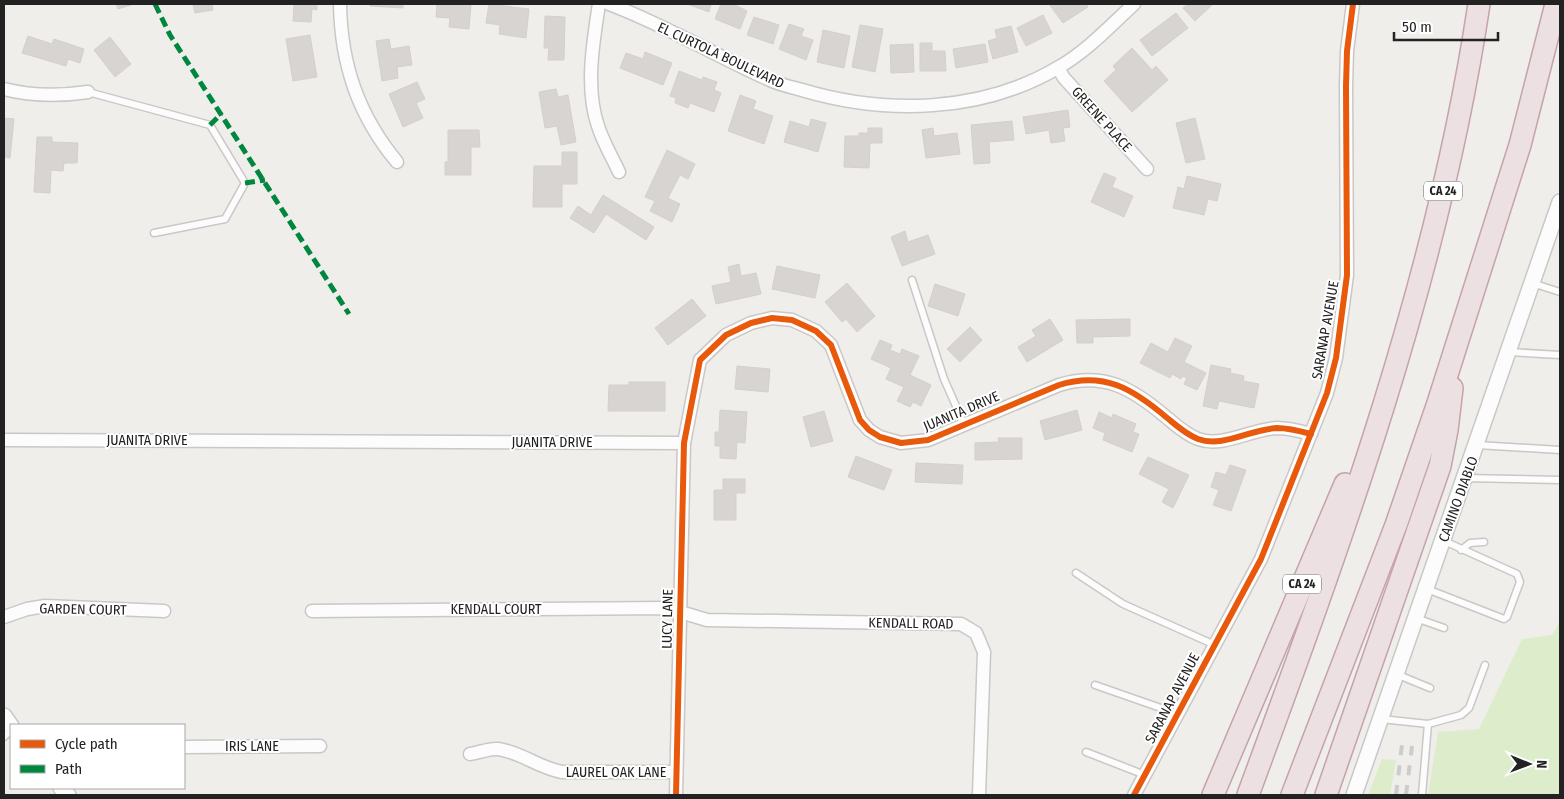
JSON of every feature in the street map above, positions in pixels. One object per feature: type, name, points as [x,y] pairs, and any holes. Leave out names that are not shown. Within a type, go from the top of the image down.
[{"type":"highway","name":"CA 24","points":[[1214,795],[1337,501],[1393,374],[1441,201],[1466,83],[1479,4]]},
{"type":"highway","points":[[1292,795],[1396,525],[1456,346],[1520,145],[1556,4]]},
{"type":"highway","points":[[1326,795],[1440,466],[1448,430],[1456,346]]},
{"type":"highway","points":[[1248,795],[1314,617],[1393,374]]},
{"type":"highway","points":[[1312,795],[1386,584],[1396,525]]},
{"type":"street","points":[[340,4],[343,52],[350,82],[378,139],[397,162]]},
{"type":"street","points":[[599,4],[593,45],[592,89],[598,126],[619,172]]},
{"type":"street","name":"EL CURTOLA BOULEVARD","points":[[609,4],[772,81],[828,98],[911,107],[956,102],[996,94],[1058,68],[1082,52],[1134,4]]},
{"type":"street","name":"SARANAP AVENUE","points":[[1134,795],[1261,559],[1311,434],[1336,358],[1347,275],[1346,86],[1347,51],[1353,4]]},
{"type":"street","name":"GREENE PLACE","points":[[1058,68],[1064,78],[1147,170]]},
{"type":"street","points":[[4,88],[32,94],[88,92]]},
{"type":"street","name":"CAMINO DIABLO","points":[[1354,795],[1559,208]]},
{"type":"street","name":"JUANITA DRIVE","points":[[4,440],[684,443],[700,360],[726,335],[751,324],[772,318],[792,320],[816,331],[831,345],[860,420],[880,437],[891,441],[912,443],[928,440],[1059,385],[1074,380],[1090,379],[1115,384],[1141,396],[1188,435],[1201,440],[1227,439],[1276,428],[1311,434]]},
{"type":"street","name":"LUCY LANE","points":[[676,795],[684,443]]},
{"type":"street","name":"GARDEN COURT","points":[[4,617],[27,609],[45,606],[164,611]]},
{"type":"street","name":"KENDALL COURT","points":[[312,611],[667,608],[680,613]]},
{"type":"street","name":"KENDALL ROAD","points":[[680,613],[707,620],[961,624],[970,627],[976,632],[984,652],[980,795]]},
{"type":"street","name":"IRIS LANE","points":[[185,747],[320,746]]},
{"type":"street","name":"LAUREL OAK LANE","points":[[470,754],[496,749],[512,752],[547,770],[562,772],[676,772]]},
{"type":"lane","points":[[88,92],[210,125],[245,184],[225,220],[154,234]]},
{"type":"lane","points":[[912,280],[944,379],[964,424]]},
{"type":"lane","points":[[1532,283],[1560,292]]},
{"type":"lane","points":[[1509,352],[1560,355]]},
{"type":"lane","points":[[1477,445],[1560,450]]},
{"type":"lane","points":[[1465,478],[1560,480]]},
{"type":"lane","points":[[1426,589],[1501,619],[1507,617],[1519,578],[1517,574],[1442,540]]},
{"type":"lane","points":[[1461,550],[1470,543],[1484,542]]},
{"type":"lane","points":[[1076,573],[1123,604],[1215,645]]},
{"type":"lane","points":[[1416,618],[1444,628]]},
{"type":"lane","points":[[1380,718],[1428,724],[1460,715],[1470,708],[1484,665]]},
{"type":"lane","points":[[1396,674],[1430,688]]},
{"type":"lane","points":[[1096,685],[1178,714]]},
{"type":"lane","points":[[1422,795],[1428,724]]},
{"type":"lane","points":[[1086,752],[1145,775]]},
{"type":"green space","points":[[1560,621],[1560,795],[1428,795],[1438,732],[1479,729],[1522,639],[1552,635]]},
{"type":"green space","points":[[1382,759],[1396,760],[1390,795],[1368,795]]},
{"type":"building","points":[[116,4],[134,4],[118,9]]},
{"type":"building","points":[[193,4],[212,4],[213,10],[195,13]]},
{"type":"building","points":[[294,4],[317,4],[317,10],[312,9],[311,22],[293,21]]},
{"type":"building","points":[[370,4],[403,4],[403,8],[370,6]]},
{"type":"building","points":[[437,4],[471,4],[469,29],[449,27],[450,18],[436,17]]},
{"type":"building","points":[[489,4],[529,9],[526,38],[499,34],[500,25],[486,23]]},
{"type":"building","points":[[687,4],[711,4],[709,12]]},
{"type":"building","points":[[721,4],[733,4],[747,11],[740,29],[715,19]]},
{"type":"building","points":[[1049,4],[1086,4],[1088,7],[1063,23]]},
{"type":"building","points":[[1188,4],[1213,4],[1195,21],[1183,8]]},
{"type":"building","points":[[1176,13],[1188,28],[1152,56],[1140,40]]},
{"type":"building","points":[[1043,15],[1052,33],[1026,46],[1017,28]]},
{"type":"building","points":[[545,16],[565,17],[564,60],[548,60],[549,48],[544,48]]},
{"type":"building","points":[[754,17],[779,25],[773,44],[747,35]]},
{"type":"building","points":[[789,24],[804,29],[801,36],[813,40],[806,60],[779,49]]},
{"type":"building","points":[[860,25],[883,29],[875,72],[852,67]]},
{"type":"building","points":[[1011,26],[1018,52],[993,59],[988,41],[997,38],[995,30]]},
{"type":"building","points":[[823,30],[850,36],[844,68],[817,62]]},
{"type":"building","points":[[310,35],[317,77],[293,81],[286,39]]},
{"type":"building","points":[[28,36],[52,44],[54,39],[84,49],[80,63],[68,59],[66,66],[22,53]]},
{"type":"building","points":[[110,37],[131,64],[115,77],[94,50]]},
{"type":"building","points":[[389,39],[391,49],[409,46],[412,65],[397,67],[398,78],[382,81],[376,41]]},
{"type":"building","points":[[920,43],[932,43],[932,51],[945,51],[946,71],[920,71]]},
{"type":"building","points":[[913,44],[914,72],[891,73],[890,45]]},
{"type":"building","points":[[985,44],[988,62],[956,68],[953,49]]},
{"type":"building","points":[[1132,48],[1152,70],[1156,66],[1168,80],[1132,112],[1104,81],[1116,70],[1113,66]]},
{"type":"building","points":[[645,52],[672,63],[663,85],[620,68],[626,53],[643,59]]},
{"type":"building","points":[[679,71],[702,80],[703,77],[717,82],[714,90],[721,93],[714,112],[690,103],[688,108],[675,103],[676,98],[670,96]]},
{"type":"building","points":[[417,82],[425,99],[416,103],[423,118],[403,127],[389,94]]},
{"type":"building","points":[[556,89],[558,97],[568,95],[576,142],[561,145],[557,126],[545,128],[539,92]]},
{"type":"building","points":[[740,95],[756,101],[753,109],[773,116],[764,144],[728,131]]},
{"type":"building","points":[[1068,110],[1070,127],[1063,128],[1065,141],[1051,143],[1049,130],[1026,134],[1023,117]]},
{"type":"building","points":[[4,118],[14,119],[10,158],[4,157]]},
{"type":"building","points":[[1195,118],[1205,159],[1186,163],[1176,123]]},
{"type":"building","points":[[811,119],[826,123],[818,152],[784,142],[790,121],[809,127]]},
{"type":"building","points":[[1012,121],[1014,140],[989,142],[990,163],[974,164],[971,125]]},
{"type":"building","points":[[868,128],[882,128],[882,143],[870,143],[869,168],[844,167],[845,136],[859,136],[859,133],[868,133]]},
{"type":"building","points":[[933,128],[934,136],[957,133],[960,154],[926,158],[922,130]]},
{"type":"building","points":[[448,130],[479,130],[480,147],[471,147],[471,175],[445,175],[445,162],[448,162]]},
{"type":"building","points":[[37,137],[52,137],[52,142],[78,143],[77,163],[64,163],[63,171],[51,170],[50,193],[34,192]]},
{"type":"building","points":[[667,150],[695,164],[688,179],[680,175],[668,198],[680,204],[672,222],[650,211],[655,201],[645,197]]},
{"type":"building","points":[[562,152],[577,152],[577,184],[562,184],[562,207],[533,207],[534,166],[562,166]]},
{"type":"building","points":[[1104,173],[1116,178],[1112,187],[1133,196],[1124,217],[1091,202]]},
{"type":"building","points":[[1187,176],[1221,184],[1217,201],[1208,199],[1204,215],[1173,208],[1178,187],[1184,189]]},
{"type":"building","points":[[603,195],[654,227],[646,240],[606,214],[594,233],[570,218],[578,206],[591,215]]},
{"type":"building","points":[[905,231],[908,242],[928,235],[935,254],[902,266],[891,237]]},
{"type":"building","points":[[739,264],[741,276],[756,273],[761,294],[716,304],[712,286],[731,282],[728,267]]},
{"type":"building","points":[[777,266],[820,275],[815,298],[772,289]]},
{"type":"building","points":[[847,283],[875,316],[857,332],[846,319],[842,322],[825,302]]},
{"type":"building","points":[[935,284],[965,294],[958,316],[928,306]]},
{"type":"building","points":[[692,299],[706,316],[668,345],[655,328]]},
{"type":"building","points":[[1050,319],[1063,340],[1027,362],[1018,347],[1036,336],[1032,330]]},
{"type":"building","points":[[1130,319],[1130,336],[1093,337],[1093,343],[1077,343],[1076,320]]},
{"type":"building","points":[[970,327],[982,340],[960,362],[947,349]]},
{"type":"building","points":[[1175,338],[1192,346],[1184,362],[1206,373],[1197,390],[1184,384],[1187,378],[1182,376],[1181,379],[1172,374],[1170,378],[1140,363],[1151,343],[1168,352]]},
{"type":"building","points":[[880,340],[892,345],[890,350],[900,354],[902,349],[919,356],[910,375],[931,385],[921,406],[913,402],[910,407],[897,401],[904,387],[886,379],[891,368],[871,359]]},
{"type":"building","points":[[1211,365],[1231,369],[1230,373],[1244,376],[1243,381],[1259,384],[1254,408],[1219,401],[1217,409],[1203,406]]},
{"type":"building","points":[[737,366],[770,369],[768,392],[735,389]]},
{"type":"building","points":[[629,382],[665,382],[665,411],[608,411],[609,385],[629,385]]},
{"type":"building","points":[[720,410],[747,412],[745,443],[737,442],[736,459],[720,458],[720,446],[715,446],[715,432],[719,432]]},
{"type":"building","points":[[1077,410],[1082,430],[1045,440],[1040,421]]},
{"type":"building","points":[[824,411],[833,441],[811,447],[803,417]]},
{"type":"building","points":[[1099,412],[1112,418],[1113,414],[1136,424],[1133,432],[1139,434],[1132,452],[1103,440],[1105,433],[1093,428]]},
{"type":"building","points":[[998,438],[1022,438],[1022,459],[975,460],[975,443],[999,442]]},
{"type":"building","points":[[856,456],[892,470],[884,490],[848,477]]},
{"type":"building","points":[[1148,457],[1189,475],[1173,508],[1162,502],[1169,489],[1139,474]]},
{"type":"building","points":[[916,463],[963,465],[962,484],[915,482]]},
{"type":"building","points":[[1230,465],[1246,470],[1231,511],[1213,505],[1219,490],[1211,487],[1216,472],[1226,475]]},
{"type":"building","points":[[723,479],[745,479],[745,493],[736,493],[736,520],[714,520],[714,490],[723,490]]},
{"type":"railway","points":[[1396,795],[1402,745]]},
{"type":"railway","points":[[1406,795],[1412,746]]},
{"type":"marked path","points":[[155,4],[170,35],[349,314]]},
{"type":"marked path","points":[[210,125],[221,114]]},
{"type":"marked path","points":[[245,183],[265,180]]},
{"type":"cycle path","points":[[1134,795],[1261,559],[1327,393],[1336,358],[1347,275],[1346,86],[1347,51],[1353,4]]},
{"type":"cycle path","points":[[676,795],[684,443],[700,360],[726,335],[751,323],[772,318],[792,320],[816,331],[831,345],[860,420],[869,430],[880,437],[901,443],[928,440],[1059,385],[1090,380],[1117,385],[1130,391],[1142,398],[1185,432],[1198,439],[1208,441],[1227,440],[1277,428],[1311,434]]}]
